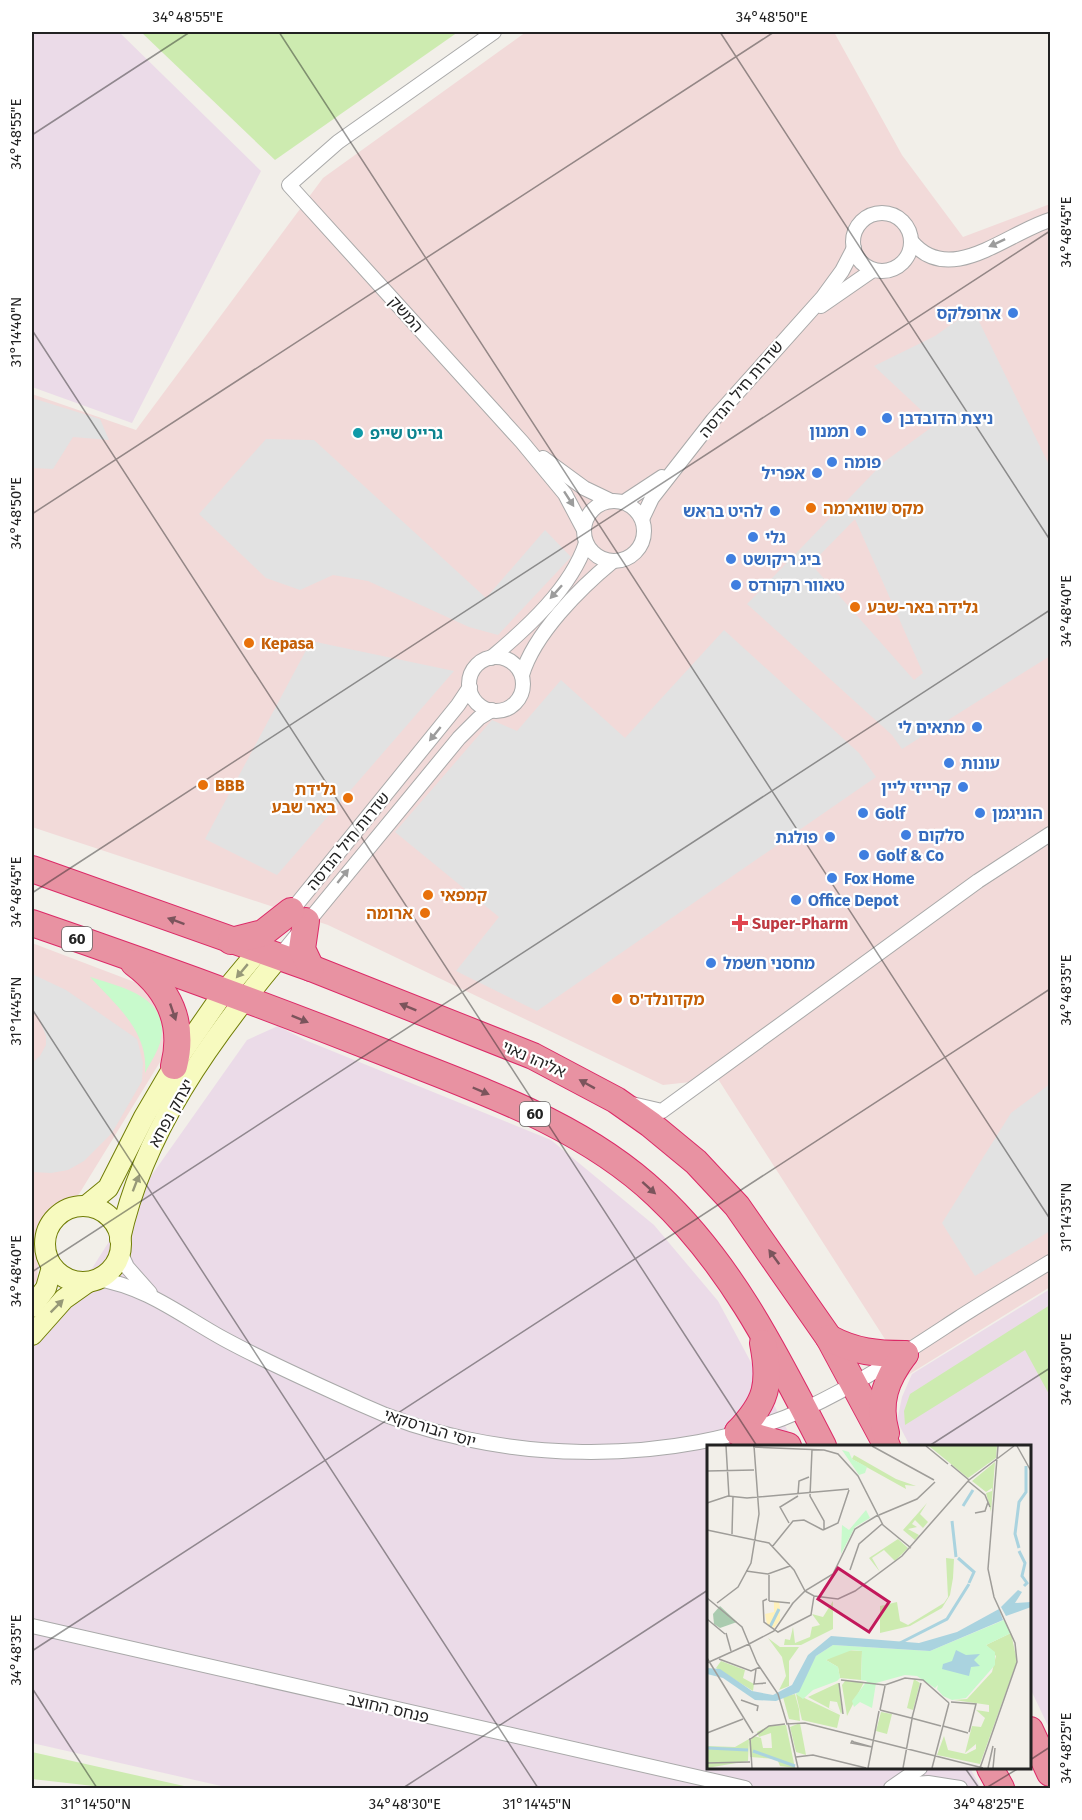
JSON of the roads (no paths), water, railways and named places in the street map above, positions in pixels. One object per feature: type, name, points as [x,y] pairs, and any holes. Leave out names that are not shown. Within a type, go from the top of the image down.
[{"type":"highway","name":"אליהו נאוי","points":[[32,869],[310,968],[533,1056],[616,1100],[650,1124],[696,1162],[737,1206],[830,1338],[887,1445]]},
{"type":"highway","points":[[231,941],[263,933],[299,916],[302,949],[310,968]]},
{"type":"highway","name":"60","points":[[32,923],[235,995],[482,1092],[552,1122],[590,1144],[630,1171],[659,1196],[720,1269],[759,1325],[822,1445]]},
{"type":"highway","points":[[122,954],[149,975],[173,1008],[179,1048],[174,1066]]},
{"type":"highway","points":[[759,1325],[768,1369],[767,1381],[762,1402],[738,1432],[784,1445]]},
{"type":"highway","points":[[830,1338],[846,1347],[871,1353],[905,1354]]},
{"type":"highway","points":[[888,1445],[880,1413],[891,1372],[905,1354]]},
{"type":"highway","points":[[1031,1734],[1050,1773]]},
{"type":"highway","points":[[991,1769],[1001,1788]]},
{"type":"street","name":"המשק","points":[[494,32],[338,142],[289,185],[522,442],[565,494],[583,528]]},
{"type":"street","points":[[883,213],[900,219],[907,226],[912,242],[910,253],[897,268],[888,272],[873,270],[860,262],[854,248],[855,233],[859,225],[874,214],[883,213]]},
{"type":"street","points":[[912,242],[926,255],[949,262],[966,257],[1050,220]]},
{"type":"street","name":"שדרות חיל הנדסה","points":[[642,519],[652,498],[755,370],[834,283],[854,248]]},
{"type":"street","name":"שדרות חיל הנדסה","points":[[802,320],[873,270]]},
{"type":"street","name":"המשק","points":[[522,442],[584,488],[609,500]]},
{"type":"street","name":"שדרות חיל הנדסה","points":[[624,502],[667,474],[682,460]]},
{"type":"street","points":[[522,675],[513,663],[499,657],[491,658],[482,661],[473,671],[470,687],[477,702],[492,710],[509,708],[516,702],[522,690],[522,675],[527,658],[535,645],[585,587],[613,561],[629,557],[641,545],[644,528],[638,512],[624,502],[609,500],[592,510],[583,528],[586,543],[597,556],[613,561]]},
{"type":"street","points":[[491,658],[519,633],[564,583],[580,559],[586,543]]},
{"type":"street","name":"שדרות חיל הנדסה","points":[[235,995],[299,916],[470,687]]},
{"type":"street","name":"שדרות חיל הנדסה","points":[[269,954],[299,916],[464,733],[492,710]]},
{"type":"street","points":[[616,1100],[662,1111],[978,881],[1050,834]]},
{"type":"street","name":"יצחק נפחא","points":[[86,1206],[103,1193],[117,1174],[144,1117],[174,1066],[235,995]]},
{"type":"street","name":"יצחק נפחא","points":[[120,1246],[130,1200],[162,1126],[235,995]]},
{"type":"street","points":[[32,1307],[46,1288],[52,1267],[45,1246],[50,1224],[67,1209],[86,1206],[109,1217],[117,1227],[120,1246],[116,1264],[64,1299],[32,1335]]},
{"type":"street","name":"יוסי הבורסקאי","points":[[120,1246],[127,1267],[151,1295]]},
{"type":"street","name":"יוסי הבורסקאי","points":[[93,1281],[126,1285],[151,1295],[218,1336],[269,1362],[373,1410],[462,1440],[539,1450],[607,1450],[699,1443],[804,1410],[905,1354],[1050,1262]]},
{"type":"street","points":[[52,1267],[68,1279],[93,1281]]},
{"type":"street","name":"פנחס החוצב","points":[[32,1626],[745,1788]]},
{"type":"street","points":[[895,1787],[918,1769]]},
{"type":"street","points":[[895,1787],[928,1783],[960,1788]]},
{"type":"place","name":"ארופלקס","points":[[1013,313]]},
{"type":"place","name":"ניצת הדובדבן","points":[[887,418]]},
{"type":"place","name":"תמנון","points":[[861,431]]},
{"type":"place","name":"גרייט שייפ","points":[[358,433]]},
{"type":"place","name":"פומה","points":[[832,462]]},
{"type":"place","name":"אפריל","points":[[817,473]]},
{"type":"place","name":"מקס שווארמה","points":[[811,508]]},
{"type":"place","name":"להיט בראש","points":[[775,511]]},
{"type":"place","name":"גלי","points":[[753,537]]},
{"type":"place","name":"ביג ריקושט","points":[[731,559]]},
{"type":"place","name":"טאוור רקורדס","points":[[736,585]]},
{"type":"place","name":"גלידה באר-שבע","points":[[855,607]]},
{"type":"place","name":"Kepasa","points":[[249,643]]},
{"type":"place","name":"מתאים לי","points":[[977,727]]},
{"type":"place","name":"עונות","points":[[949,763]]},
{"type":"place","name":"BBB","points":[[203,785]]},
{"type":"place","name":"קרייזי ליין","points":[[963,787]]},
{"type":"place","name":"גלידת באר שבע","points":[[348,798]]},
{"type":"place","name":"Golf","points":[[863,813]]},
{"type":"place","name":"הוניגמן","points":[[980,813]]},
{"type":"place","name":"סלקום","points":[[906,835]]},
{"type":"place","name":"פולגת","points":[[830,837]]},
{"type":"place","name":"Golf & Co","points":[[864,855]]},
{"type":"place","name":"Fox Home","points":[[832,878]]},
{"type":"place","name":"קמפאי","points":[[428,895]]},
{"type":"place","name":"Office Depot","points":[[796,900]]},
{"type":"place","name":"ארומה","points":[[425,913]]},
{"type":"place","name":"Super-Pharm","points":[[740,923]]},
{"type":"place","name":"מחסני חשמל","points":[[711,963]]},
{"type":"place","name":"מקדונלד'ס","points":[[617,999]]}]
